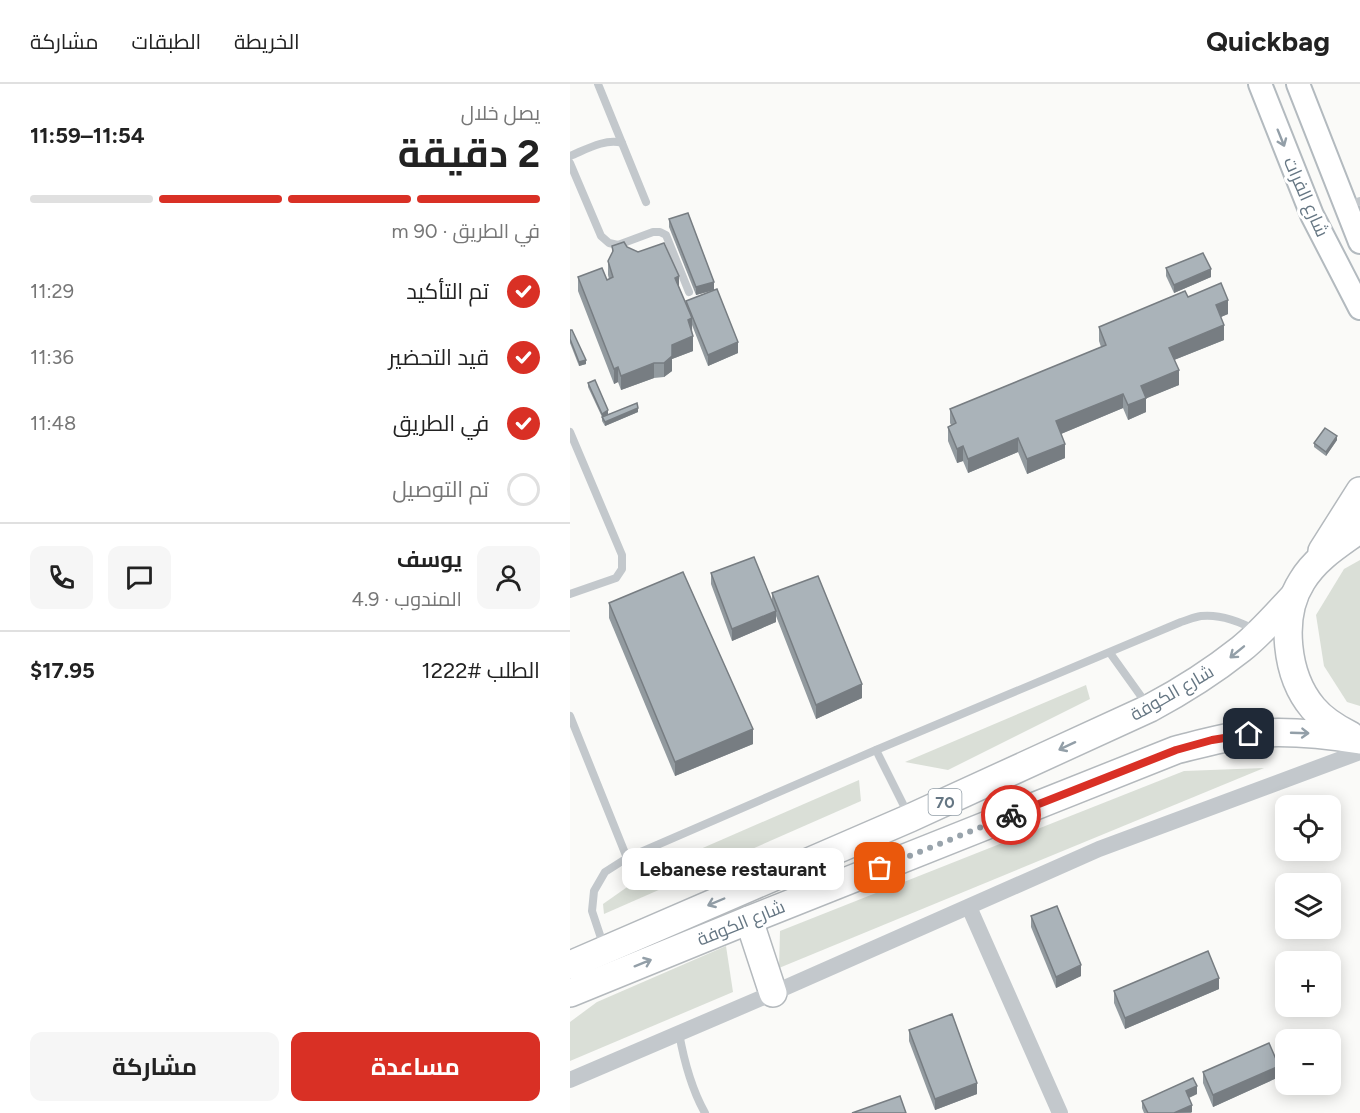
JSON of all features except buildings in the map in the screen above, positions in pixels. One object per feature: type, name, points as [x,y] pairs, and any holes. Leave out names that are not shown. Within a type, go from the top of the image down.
[{"type":"highway","points":[[1308,571],[1360,491]]},
{"type":"highway","name":"70","points":[[1294,596],[1308,571],[1327,553],[1360,530]]},
{"type":"highway","points":[[1294,596],[1288,625],[1289,654],[1297,682],[1312,707],[1332,726],[1360,744]]},
{"type":"highway","name":"شارع الكوفة","points":[[581,959],[910,818],[1150,708],[1213,671],[1260,632],[1294,596]]},
{"type":"highway","name":"شارع الكوفة","points":[[570,993],[1176,750],[1212,740],[1249,734],[1313,734],[1360,744]]},
{"type":"highway","points":[[749,920],[773,993]]},
{"type":"highway","points":[[570,1002],[598,982]]},
{"type":"main road","name":"شارع الفرات","points":[[1260,84],[1312,215],[1360,308]]},
{"type":"main road","name":"شارع الفرات","points":[[1298,84],[1353,203],[1360,242]]},
{"type":"street","points":[[570,1080],[1099,849],[1360,744]]},
{"type":"street","points":[[969,907],[1060,1113]]},
{"type":"lane","points":[[598,84],[646,202]]},
{"type":"lane","points":[[570,156],[606,142],[622,143]]},
{"type":"lane","points":[[570,162],[601,236],[609,243],[618,245],[653,232],[666,235],[689,292]]},
{"type":"lane","points":[[570,432],[622,555],[622,569],[616,578],[570,594]]},
{"type":"lane","points":[[581,959],[592,912],[594,891],[605,872],[627,858],[876,750],[1182,622],[1201,616],[1220,617],[1241,622],[1260,632]]},
{"type":"lane","points":[[1110,652],[1150,708]]},
{"type":"lane","points":[[570,716],[627,858]]},
{"type":"lane","points":[[876,750],[910,818]]},
{"type":"lane","points":[[679,1032],[691,1082],[705,1113]]},
{"type":"shaded area","points":[[1360,560],[1360,706],[1347,702],[1324,666],[1316,615],[1344,569]]},
{"type":"shaded area","points":[[1086,685],[1090,699],[948,770],[905,762]]},
{"type":"shaded area","points":[[1264,768],[779,968],[780,931],[1184,771]]},
{"type":"shaded area","points":[[859,780],[861,801],[604,914],[603,904],[650,871]]},
{"type":"shaded area","points":[[726,946],[733,992],[570,1061],[570,1022],[597,1002]]},
{"type":"way so far","points":[[880,868],[1011,815]]},
{"type":"place","name":"Lebanese restaurant","points":[[880,868]]},
{"type":"route","points":[[1011,815],[1176,750],[1212,740],[1249,734]]}]
